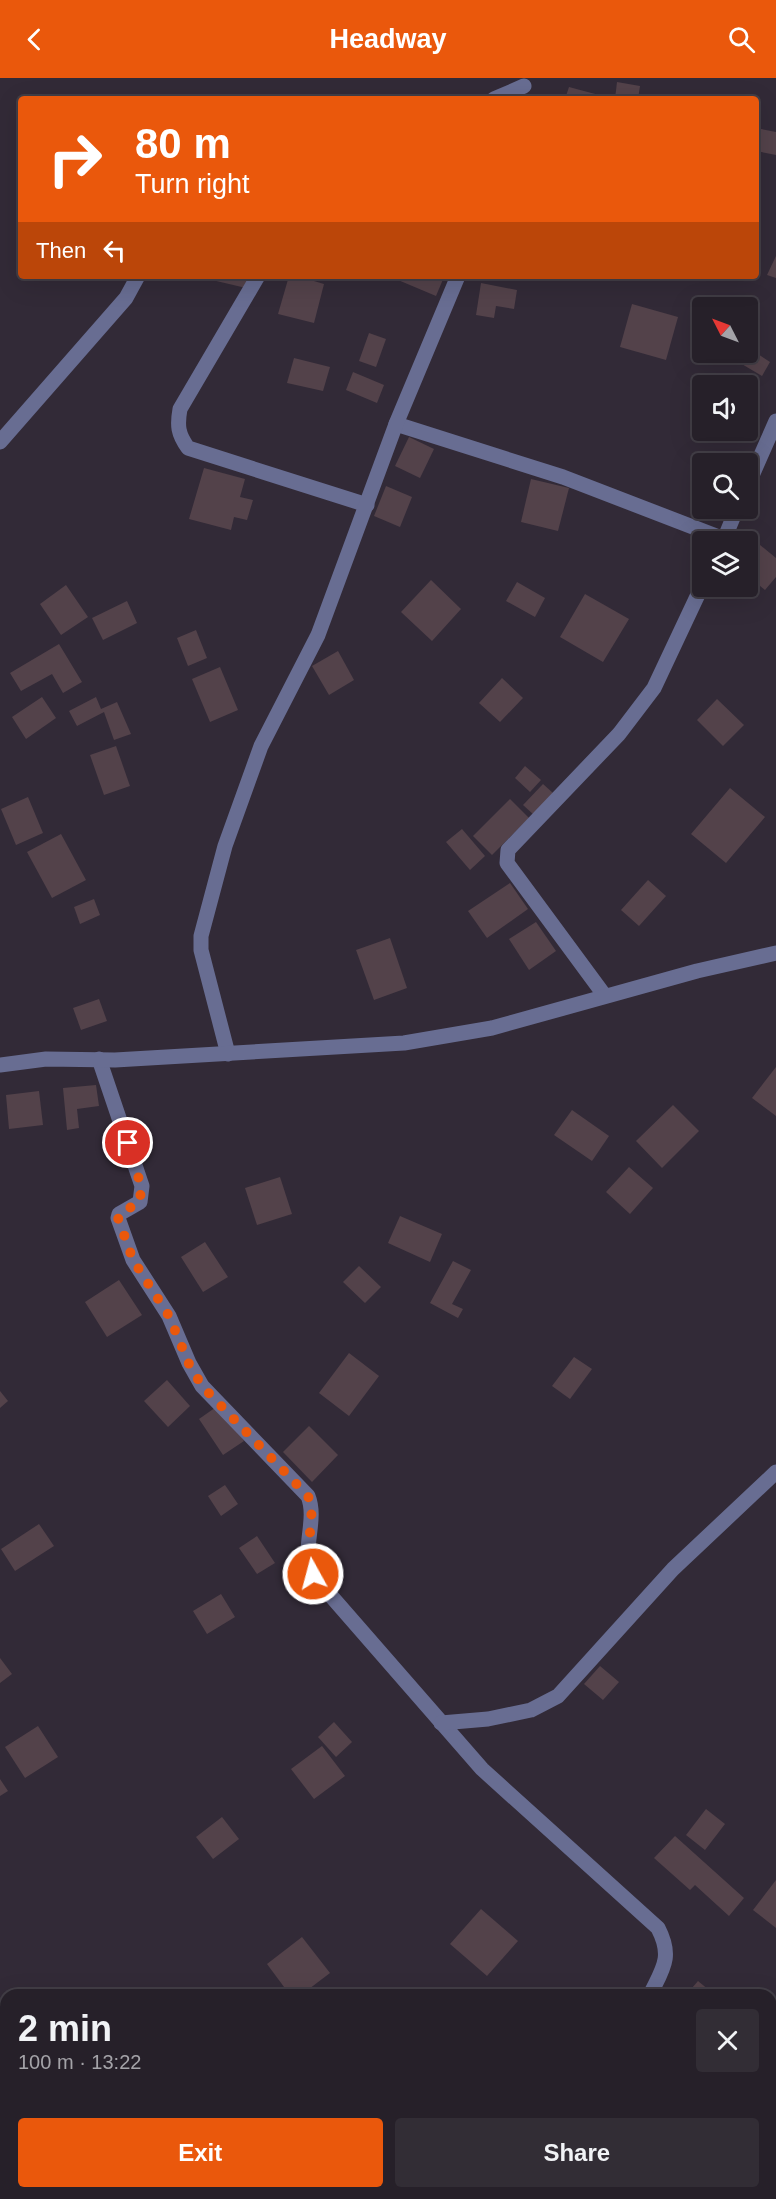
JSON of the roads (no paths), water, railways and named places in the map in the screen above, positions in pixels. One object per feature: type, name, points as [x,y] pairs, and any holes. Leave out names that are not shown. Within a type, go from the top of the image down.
[{"type":"street","points":[[502,96],[524,88]]},
{"type":"street","points":[[0,442],[126,298],[136,279]]},
{"type":"street","points":[[256,279],[180,409],[179,436],[188,448],[367,505]]},
{"type":"street","points":[[228,1054],[201,950],[201,936],[225,846],[261,746],[318,634],[396,424],[457,279]]},
{"type":"street","points":[[758,462],[776,421]]},
{"type":"street","points":[[396,424],[563,477],[701,531]]},
{"type":"street","points":[[605,996],[507,863],[508,850],[619,734],[654,688],[697,597]]},
{"type":"street","points":[[0,1065],[46,1059],[228,1054],[404,1043],[492,1028],[697,971],[776,953]]},
{"type":"street","points":[[99,1059],[141,1186],[140,1202],[119,1214],[118,1218],[133,1260],[169,1316],[189,1364],[202,1386],[308,1496],[312,1507],[308,1558],[313,1574],[482,1769],[657,1928],[666,1943],[666,1961],[653,1989]]},
{"type":"street","points":[[441,1723],[488,1719],[531,1710],[558,1696],[673,1569],[776,1472]]}]
